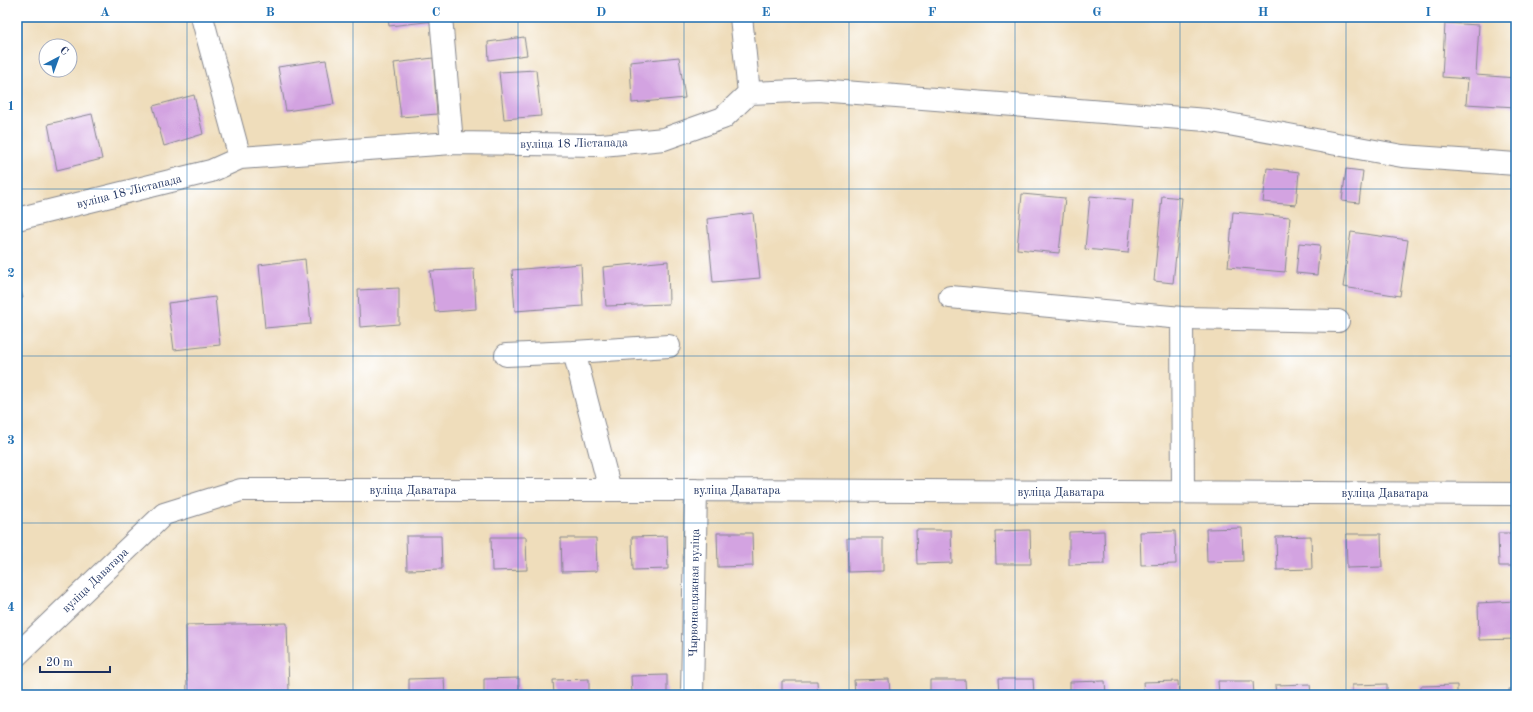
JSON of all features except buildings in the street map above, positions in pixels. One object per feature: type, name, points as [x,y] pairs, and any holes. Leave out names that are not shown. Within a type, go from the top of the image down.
[{"type":"street","points":[[202,17],[240,158]]},
{"type":"street","points":[[441,17],[452,143]]},
{"type":"street","points":[[741,17],[749,93],[818,90],[1207,120],[1402,156],[1516,164]]},
{"type":"street","name":"вуліца 18 Лістапада","points":[[17,219],[211,171],[240,158],[452,143],[602,145],[664,139],[723,118],[749,93]]},
{"type":"street","points":[[950,297],[1182,318],[1338,321]]},
{"type":"street","points":[[1182,318],[1183,492]]},
{"type":"street","points":[[506,355],[669,346]]},
{"type":"street","points":[[574,352],[610,490]]},
{"type":"street","name":"вуліца Даватара","points":[[17,654],[164,514],[241,490],[696,490],[1516,494]]},
{"type":"street","name":"Чырвонасцяжная вуліца","points":[[692,695],[696,490]]}]
